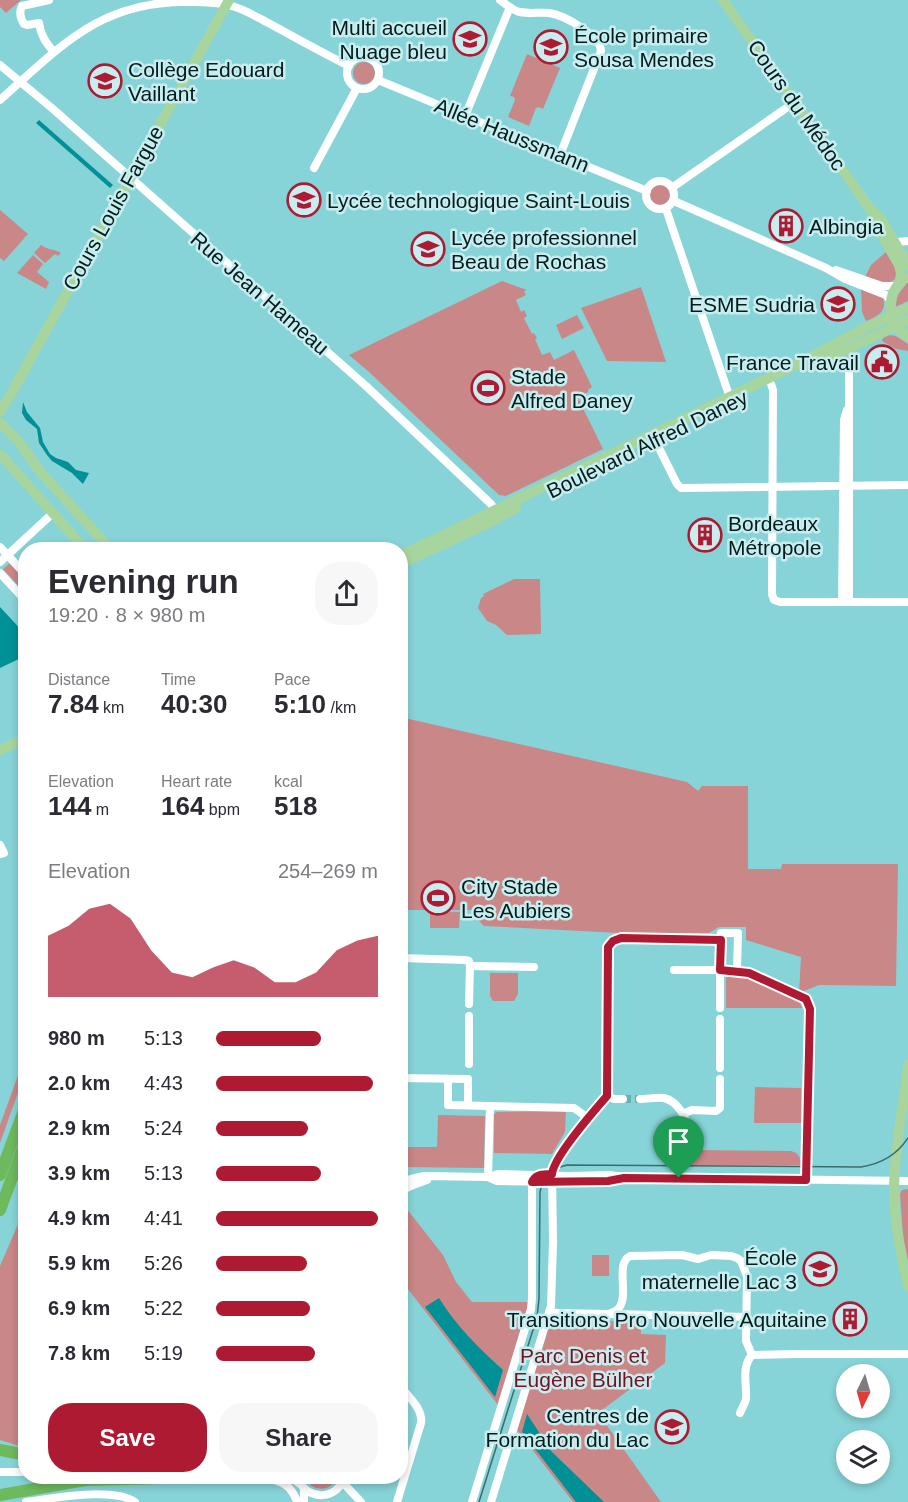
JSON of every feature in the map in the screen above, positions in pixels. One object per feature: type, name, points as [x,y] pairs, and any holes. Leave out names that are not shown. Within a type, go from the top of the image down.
[{"type":"highway","points":[[0,1175],[18,1127]]},
{"type":"highway","points":[[0,1210],[18,1162]]},
{"type":"highway","points":[[0,1450],[18,1453]]},
{"type":"highway","points":[[0,1495],[62,1484]]},
{"type":"main road","name":"Cours du Médoc","points":[[723,0],[870,209],[881,219],[908,265]]},
{"type":"main road","name":"Cours Louis Fargue","points":[[0,412],[228,2]]},
{"type":"main road","name":"Cours du Médoc","points":[[870,209],[875,223],[899,265],[902,281]]},
{"type":"main road","points":[[902,281],[890,300],[893,321],[908,337]]},
{"type":"main road","points":[[893,321],[908,308]]},
{"type":"main road","points":[[893,321],[908,320]]},
{"type":"main road","name":"Boulevard Alfred Daney","points":[[408,552],[730,398],[851,335],[893,321]]},
{"type":"main road","name":"Boulevard Alfred Daney","points":[[408,560],[491,522],[507,512],[803,368],[846,350],[893,321]]},
{"type":"main road","points":[[0,423],[19,442],[38,469],[104,542]]},
{"type":"main road","points":[[0,454],[79,542]]},
{"type":"main road","points":[[0,750],[18,742]]},
{"type":"main road","points":[[0,757],[18,749]]},
{"type":"main road","points":[[908,1065],[894,1195],[898,1236],[908,1286]]},
{"type":"street","points":[[49,0],[27,3],[22,6],[20,15],[24,24],[39,23],[43,38],[54,52]]},
{"type":"street","points":[[500,0],[521,12],[550,13],[561,16],[601,45],[601,51],[560,155]]},
{"type":"street","points":[[0,100],[54,52],[84,29],[119,12],[145,3],[228,2],[349,66]]},
{"type":"street","points":[[465,116],[510,7]]},
{"type":"street","points":[[362,57],[371,60],[378,67],[378,80],[366,89],[357,88],[349,81],[349,66],[362,57]]},
{"type":"street","name":"Rue Jean Hameau","points":[[0,65],[366,386],[495,510]]},
{"type":"street","name":"Allée Haussmann","points":[[378,80],[646,190]]},
{"type":"street","points":[[314,168],[357,88]]},
{"type":"street","points":[[673,187],[795,102]]},
{"type":"street","points":[[657,181],[666,182],[673,187],[674,201],[666,209],[657,209],[649,204],[646,190],[650,185],[657,181]]},
{"type":"street","points":[[674,201],[826,268],[845,279],[886,295],[890,300]]},
{"type":"street","points":[[666,209],[730,398]]},
{"type":"street","points":[[895,241],[908,241]]},
{"type":"street","points":[[826,268],[882,286],[902,281]]},
{"type":"street","points":[[845,602],[844,420],[849,404],[849,363]]},
{"type":"street","points":[[771,384],[773,390],[772,594],[774,600],[780,602],[908,602]]},
{"type":"street","points":[[655,440],[681,488],[908,484]]},
{"type":"street","points":[[428,551],[490,518],[495,510],[507,512]]},
{"type":"street","points":[[21,542],[53,513]]},
{"type":"street","points":[[0,562],[18,545]]},
{"type":"street","points":[[0,547],[18,567]]},
{"type":"street","points":[[0,573],[18,592]]},
{"type":"street","points":[[720,1008],[721,933],[738,933],[737,971]]},
{"type":"street","points":[[491,1502],[549,1311],[552,1288],[552,1170],[588,1118],[607,1096],[608,947],[613,941],[621,938],[721,940]]},
{"type":"street","points":[[408,958],[469,961],[469,1004]]},
{"type":"street","points":[[470,966],[534,968]]},
{"type":"street","points":[[674,970],[720,970],[749,973],[806,999],[810,1009],[806,1180]]},
{"type":"street","points":[[469,1016],[469,1064]]},
{"type":"street","points":[[720,1019],[720,1068]]},
{"type":"street","points":[[408,1078],[468,1077],[468,1105]]},
{"type":"street","points":[[448,1079],[448,1105],[574,1108],[588,1118]]},
{"type":"street","points":[[683,1114],[692,1110],[716,1111],[720,1108],[720,1079]]},
{"type":"street","points":[[607,1096],[623,1099]]},
{"type":"street","points":[[640,1099],[666,1099],[673,1102],[683,1114],[687,1123],[687,1132],[680,1152],[679,1178]]},
{"type":"street","points":[[488,1177],[490,1106]]},
{"type":"street","points":[[408,1181],[424,1176],[488,1177],[498,1174],[539,1174],[552,1178]]},
{"type":"street","points":[[471,1502],[531,1309],[532,1182],[539,1174]]},
{"type":"street","points":[[488,1177],[497,1181],[532,1182],[570,1176],[609,1175],[624,1178],[908,1181]]},
{"type":"street","points":[[408,1187],[442,1177]]},
{"type":"street","points":[[608,1314],[619,1308],[621,1304],[625,1258],[682,1255],[698,1259],[711,1255],[731,1256],[741,1261],[747,1278],[746,1341],[752,1355]]},
{"type":"street","points":[[549,1311],[747,1317]]},
{"type":"street","points":[[752,1355],[908,1354]]},
{"type":"street","points":[[740,1413],[746,1402],[746,1364],[752,1355]]},
{"type":"street","points":[[408,1396],[422,1417],[408,1467]]},
{"type":"street","points":[[0,1472],[18,1472]]},
{"type":"street","points":[[286,1484],[297,1502]]},
{"type":"street","points":[[301,1484],[304,1502]]},
{"type":"street","points":[[302,1484],[318,1499],[334,1492],[342,1484]]},
{"type":"street","points":[[346,1484],[361,1502]]},
{"type":"street","points":[[397,1502],[403,1484]]},
{"type":"street","points":[[334,1492],[354,1502]]},
{"type":"street","points":[[26,1502],[58,1497],[102,1495],[124,1496],[135,1502]]},
{"type":"green space","points":[[0,0],[21,0],[6,13],[0,7]]},
{"type":"green space","points":[[527,54],[560,68],[543,109],[536,108],[529,126],[508,117],[515,100],[510,96]]},
{"type":"green space","points":[[364,62],[372,65],[375,73],[372,81],[364,84],[356,81],[353,73],[356,65]]},
{"type":"green space","points":[[661,184],[669,187],[672,195],[669,203],[661,206],[653,203],[650,195],[653,187]]},
{"type":"green space","points":[[0,210],[28,234],[4,261],[0,258]]},
{"type":"green space","points":[[41,245],[61,253],[58,256],[55,254],[45,263],[34,253]]},
{"type":"green space","points":[[886,252],[898,273],[895,279],[887,284],[865,277],[871,265]]},
{"type":"green space","points":[[33,255],[43,264],[37,272],[49,282],[46,289],[17,273]]},
{"type":"green space","name":"Stade Alfred Daney","points":[[502,281],[527,290],[524,291],[526,295],[516,300],[521,312],[524,310],[527,316],[524,318],[532,334],[534,333],[537,338],[535,339],[542,355],[550,352],[554,360],[574,350],[592,387],[578,398],[603,449],[506,496],[499,495],[349,355]]},
{"type":"green space","points":[[908,282],[908,301],[895,307],[898,294]]},
{"type":"green space","points":[[641,287],[666,362],[607,361],[581,308]]},
{"type":"green space","points":[[861,289],[883,298],[884,303],[880,313],[866,321],[862,312]]},
{"type":"green space","points":[[577,315],[584,328],[562,339],[556,325]]},
{"type":"green space","points":[[890,335],[908,344],[908,351],[896,349],[882,341]]},
{"type":"green space","points":[[10,563],[18,573],[18,585],[3,569]]},
{"type":"green space","points":[[514,579],[540,579],[541,634],[507,635],[496,625],[487,621],[478,608],[483,594]]},
{"type":"green space","points":[[408,719],[687,782],[698,791],[702,786],[748,786],[748,869],[781,869],[782,864],[898,864],[896,986],[819,985],[799,993],[801,957],[746,940],[746,927],[719,927],[709,933],[619,933],[484,926],[473,915],[473,910],[408,910]]},
{"type":"green space","points":[[430,911],[460,912],[459,928],[430,928]]},
{"type":"green space","points":[[490,973],[518,973],[518,994],[514,1001],[493,1001],[490,996]]},
{"type":"green space","points":[[730,975],[749,979],[799,1001],[802,1008],[726,1008],[726,978]]},
{"type":"green space","points":[[18,1075],[18,1093],[0,1143],[0,1125]]},
{"type":"green space","points":[[755,1087],[801,1088],[801,1123],[754,1123]]},
{"type":"green space","points":[[566,1111],[565,1132],[552,1154],[494,1153],[494,1115],[496,1112]]},
{"type":"green space","points":[[438,1115],[485,1116],[484,1168],[408,1167],[408,1147],[437,1147]]},
{"type":"green space","points":[[694,1150],[791,1151],[799,1156],[801,1165],[682,1165],[685,1155]]},
{"type":"green space","points":[[908,1189],[908,1262],[903,1236],[900,1194],[902,1190]]},
{"type":"green space","name":"Parc Denis et Eugène Bülher","points":[[408,1211],[443,1255],[456,1282],[472,1302],[529,1302],[498,1405],[408,1289]]},
{"type":"green space","points":[[18,1224],[18,1446],[0,1440],[0,1266]]},
{"type":"green space","points":[[592,1255],[609,1255],[609,1276],[592,1276]]},
{"type":"green space","name":"Parc Denis et Eugène Bülher","points":[[550,1321],[641,1321],[641,1334],[666,1335],[665,1363],[598,1413],[661,1502],[573,1502],[517,1430]]},
{"type":"green space","points":[[309,1484],[333,1484],[321,1489]]},
{"type":"water","points":[[39,120],[113,185],[110,188],[36,123]]},
{"type":"water","points":[[23,402],[27,412],[40,428],[43,442],[50,454],[68,462],[76,470],[89,473],[83,484],[47,455],[39,443],[37,429],[26,420],[22,413]]},
{"type":"water","points":[[0,607],[18,626],[18,659],[0,668]]},
{"type":"water","points":[[439,1298],[460,1327],[503,1370],[495,1397],[425,1307]]},
{"type":"water","points":[[527,1414],[552,1452],[604,1502],[576,1502],[522,1432]]},
{"type":"tunnel","points":[[623,1099],[640,1099]]},
{"type":"tram line","points":[[479,1502],[537,1317],[540,1192],[549,1174],[567,1165],[861,1167],[888,1158],[908,1138]]},
{"type":"place","name":"Multi accueil Nuage bleu","points":[[470,39]]},
{"type":"place","name":"École primaire Sousa Mendes","points":[[551,47]]},
{"type":"place","name":"Collège Edouard Vaillant","points":[[105,81]]},
{"type":"place","name":"Lycée technologique Saint-Louis","points":[[304,200]]},
{"type":"place","name":"Albingia","points":[[786,226]]},
{"type":"place","name":"Lycée professionnel Beau de Rochas","points":[[428,249]]},
{"type":"place","name":"ESME Sudria","points":[[838,304]]},
{"type":"place","name":"France Travail","points":[[882,362]]},
{"type":"place","name":"Stade Alfred Daney","points":[[488,388]]},
{"type":"place","name":"Bordeaux Métropole","points":[[705,535]]},
{"type":"place","name":"City Stade Les Aubiers","points":[[438,898]]},
{"type":"place","name":"École maternelle Lac 3","points":[[820,1269]]},
{"type":"place","name":"Transitions Pro Nouvelle Aquitaine","points":[[850,1319]]},
{"type":"place","name":"Centres de Formation du Lac","points":[[672,1427]]},
{"type":"route","points":[[621,938],[721,940],[720,970],[749,973],[806,999],[810,1009],[806,1180],[679,1178],[532,1182],[539,1174],[552,1174],[557,1160],[607,1096],[608,947],[613,941],[621,938]]}]
